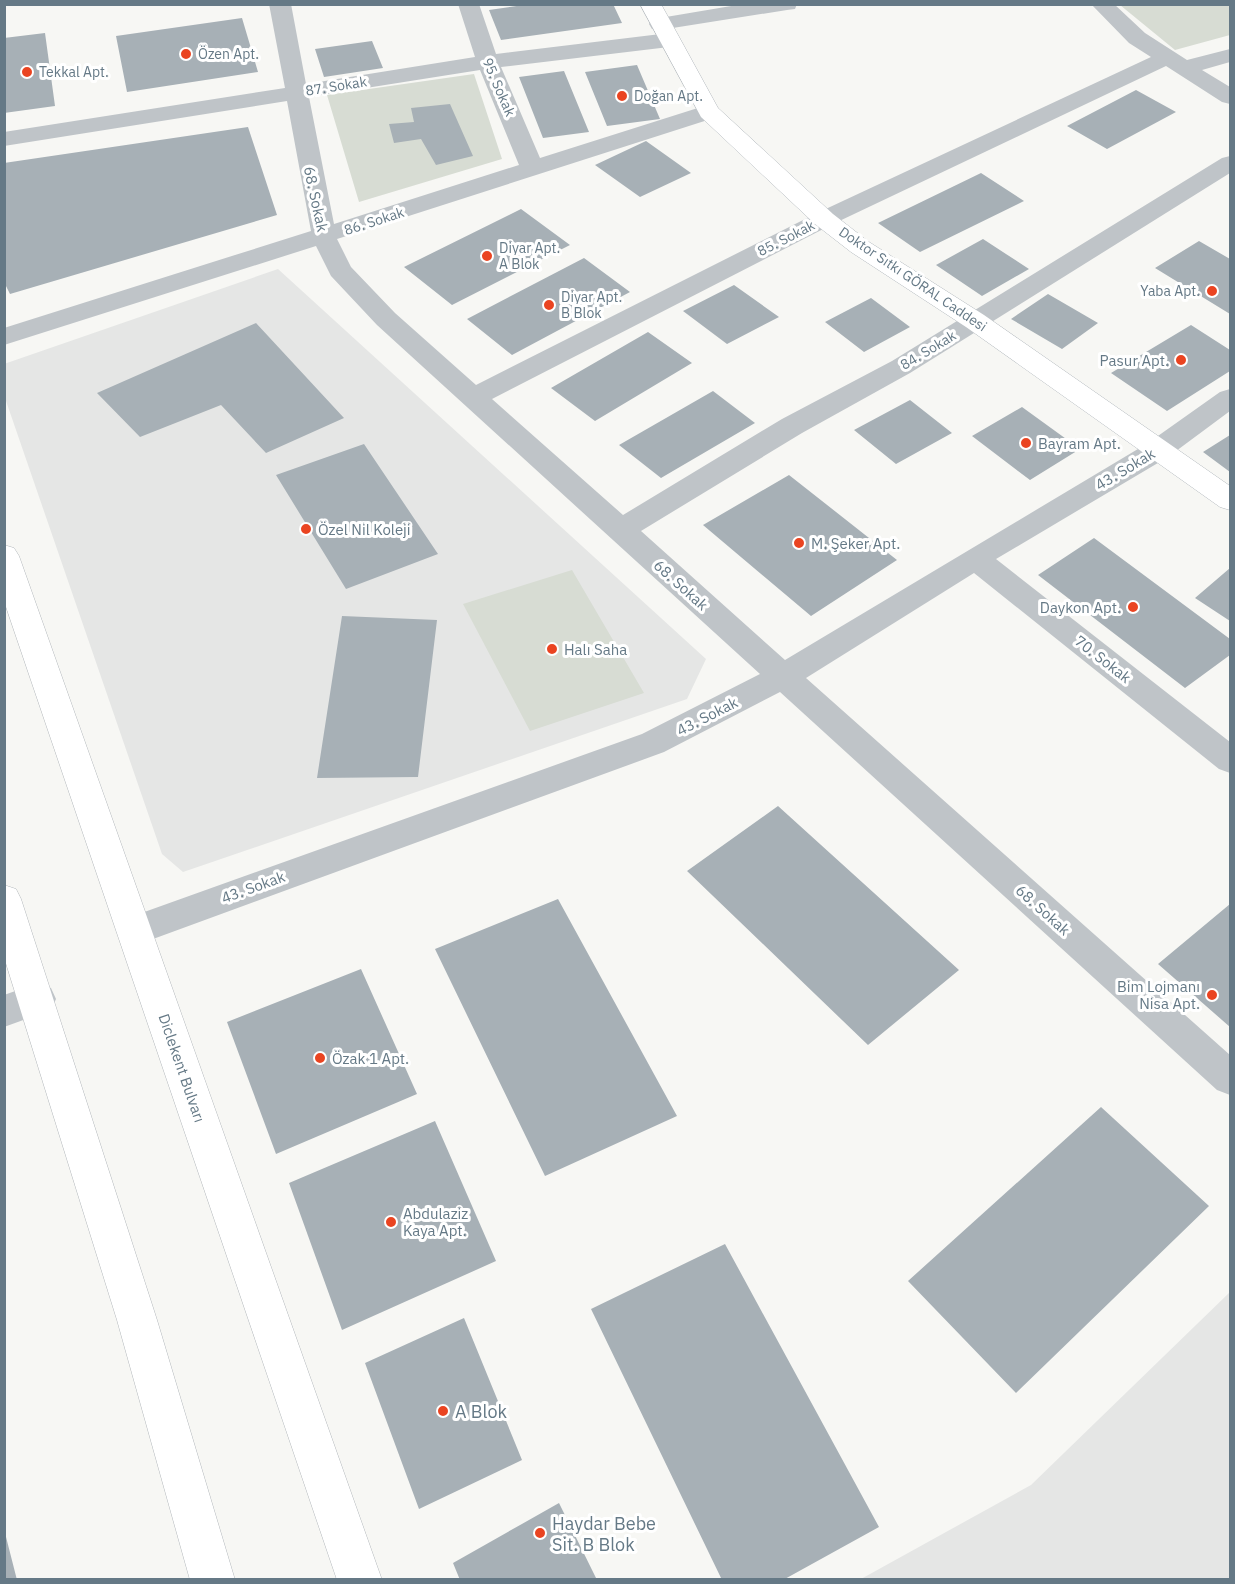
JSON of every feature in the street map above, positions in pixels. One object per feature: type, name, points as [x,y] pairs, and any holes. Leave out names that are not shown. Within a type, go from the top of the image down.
[{"type":"main road","name":"Doktor Sıtkı GÖRAL Caddesi","points":[[660,23],[709,112],[824,219],[860,247],[975,321],[1230,500]]},
{"type":"main road","name":"Diclekent Bulvarı","points":[[4,556],[360,1580]]},
{"type":"main road","points":[[4,898],[21,1005],[137,1320],[213,1580]]},
{"type":"street","name":"68. Sokak","points":[[280,4],[324,237],[340,270],[386,319],[473,398],[1230,1078]]},
{"type":"street","name":"95. Sokak","points":[[468,4],[488,62],[533,169]]},
{"type":"street","name":"87. Sokak","points":[[4,139],[488,62],[660,23],[787,4]]},
{"type":"street","points":[[1101,4],[1137,38],[1230,97]]},
{"type":"street","name":"85. Sokak","points":[[473,398],[824,219],[1176,62],[1230,56]]},
{"type":"street","name":"86. Sokak","points":[[4,338],[709,112]]},
{"type":"street","name":"84. Sokak","points":[[620,530],[792,426],[901,367],[1230,163]]},
{"type":"street","name":"43. Sokak","points":[[134,931],[653,743],[782,677],[975,558],[1158,450],[1230,398]]},
{"type":"street","name":"70. Sokak","points":[[975,558],[1230,760]]},
{"type":"shaded area","points":[[1120,5],[1230,5],[1230,35],[1175,50]]},
{"type":"shaded area","points":[[474,74],[502,159],[359,202],[327,95]]},
{"type":"shaded area","name":"Özel Nil Koleji","points":[[278,269],[706,659],[687,699],[183,872],[162,854],[5,398],[4,364]]},
{"type":"shaded area","name":"Halı Saha","points":[[572,570],[644,693],[530,731],[463,604]]},
{"type":"shaded area","points":[[1230,1292],[1230,1579],[861,1579],[1031,1485]]},
{"type":"building","points":[[530,4],[613,4],[622,23],[501,40],[489,10]]},
{"type":"building","name":"Özen Apt.","points":[[242,18],[258,72],[127,92],[116,36]]},
{"type":"building","name":"Tekkal Apt.","points":[[45,33],[55,106],[4,113],[4,38]]},
{"type":"building","points":[[372,41],[383,68],[324,77],[315,49]]},
{"type":"building","name":"Doğan Apt.","points":[[637,65],[660,119],[607,126],[585,72]]},
{"type":"building","points":[[564,71],[589,132],[543,138],[519,77]]},
{"type":"building","points":[[1136,90],[1176,112],[1107,149],[1067,126]]},
{"type":"building","points":[[450,104],[473,156],[436,165],[421,139],[394,143],[389,124],[414,122],[411,108]]},
{"type":"building","points":[[248,127],[277,215],[10,294],[4,282],[4,163]]},
{"type":"building","points":[[646,141],[691,173],[640,197],[595,165]]},
{"type":"building","points":[[981,173],[1024,201],[920,252],[878,223]]},
{"type":"building","name":"Diyar Apt. A Blok","points":[[521,209],[570,245],[452,305],[404,267]]},
{"type":"building","points":[[983,239],[1029,269],[982,296],[936,265]]},
{"type":"building","name":"Yaba Apt.","points":[[1199,241],[1230,259],[1230,314],[1155,268]]},
{"type":"building","name":"Diyar Apt. B Blok","points":[[584,258],[630,292],[512,355],[467,319]]},
{"type":"building","points":[[734,285],[779,317],[727,344],[683,311]]},
{"type":"building","points":[[1048,294],[1098,323],[1062,349],[1011,319]]},
{"type":"building","points":[[871,298],[910,327],[864,352],[825,322]]},
{"type":"building","points":[[256,323],[344,418],[266,453],[221,405],[140,437],[97,393]]},
{"type":"building","name":"Pasur Apt.","points":[[1191,325],[1230,350],[1230,371],[1167,411],[1111,373]]},
{"type":"building","points":[[648,332],[692,363],[595,421],[551,388]]},
{"type":"building","points":[[713,391],[755,423],[661,478],[619,445]]},
{"type":"building","points":[[910,400],[952,433],[896,464],[854,430]]},
{"type":"building","name":"Bayram Apt.","points":[[1022,407],[1080,449],[1030,480],[972,436]]},
{"type":"building","points":[[1230,435],[1230,472],[1203,452]]},
{"type":"building","points":[[364,444],[438,554],[346,589],[276,475]]},
{"type":"building","name":"M. Şeker Apt.","points":[[789,475],[897,560],[811,616],[703,525]]},
{"type":"building","name":"Daykon Apt.","points":[[1094,538],[1230,639],[1230,655],[1185,688],[1038,575]]},
{"type":"building","points":[[1230,568],[1230,621],[1195,598]]},
{"type":"building","points":[[342,616],[437,620],[418,777],[317,778]]},
{"type":"building","points":[[778,806],[959,970],[868,1045],[687,871]]},
{"type":"building","points":[[558,899],[677,1116],[545,1176],[435,949]]},
{"type":"building","name":"Bim Lojmanı Nisa Apt.","points":[[1230,904],[1230,1027],[1158,964]]},
{"type":"building","name":"Özak 1 Apt.","points":[[361,969],[417,1094],[276,1154],[227,1022]]},
{"type":"building","points":[[1101,1107],[1209,1206],[1016,1393],[908,1281]]},
{"type":"building","name":"Abdulaziz Kaya Apt.","points":[[435,1121],[496,1261],[342,1330],[289,1183]]},
{"type":"building","points":[[725,1244],[879,1527],[783,1580],[722,1580],[591,1309]]},
{"type":"building","name":"A Blok","points":[[464,1318],[522,1460],[419,1509],[365,1363]]},
{"type":"building","name":"Haydar Bebe Sit. B Blok","points":[[559,1503],[597,1580],[460,1580],[453,1563]]},
{"type":"building","points":[[5,1533],[17,1580],[4,1580]]},
{"type":"place","name":"Özen Apt.","points":[[186,54]]},
{"type":"place","name":"Tekkal Apt.","points":[[27,72]]},
{"type":"place","name":"Doğan Apt.","points":[[622,96]]},
{"type":"place","name":"Diyar Apt. A Blok","points":[[487,256]]},
{"type":"place","name":"Yaba Apt.","points":[[1212,291]]},
{"type":"place","name":"Diyar Apt. B Blok","points":[[549,305]]},
{"type":"place","name":"Pasur Apt.","points":[[1181,360]]},
{"type":"place","name":"Bayram Apt.","points":[[1026,443]]},
{"type":"place","name":"Özel Nil Koleji","points":[[306,529]]},
{"type":"place","name":"M. Şeker Apt.","points":[[799,543]]},
{"type":"place","name":"Daykon Apt.","points":[[1133,607]]},
{"type":"place","name":"Halı Saha","points":[[552,649]]},
{"type":"place","name":"Bim Lojmanı Nisa Apt.","points":[[1212,995]]},
{"type":"place","name":"Özak 1 Apt.","points":[[320,1058]]},
{"type":"place","name":"Abdulaziz Kaya Apt.","points":[[391,1222]]},
{"type":"place","name":"A Blok","points":[[443,1411]]},
{"type":"place","name":"Haydar Bebe Sit. B Blok","points":[[540,1533]]}]
